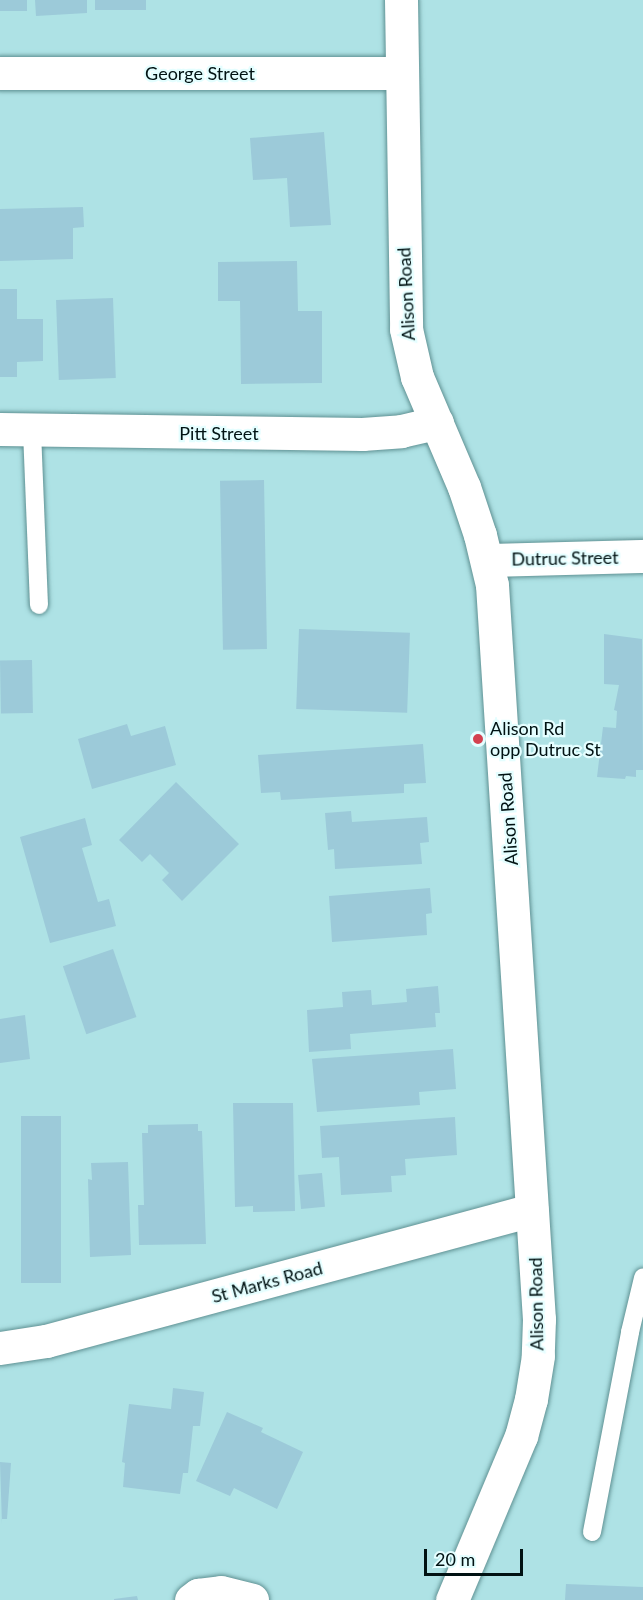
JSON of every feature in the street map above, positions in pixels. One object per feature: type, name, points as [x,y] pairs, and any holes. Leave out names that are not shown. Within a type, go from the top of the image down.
[{"type":"main road","name":"Alison Road","points":[[400,0],[406,329],[417,377],[464,487],[487,560],[492,585],[539,1319],[538,1356],[531,1399],[521,1436],[452,1600]]},
{"type":"main road","name":"George Street","points":[[0,74],[401,74]]},
{"type":"main road","name":"Pitt Street","points":[[0,429],[362,434],[402,431],[437,423]]},
{"type":"main road","name":"Dutruc Street","points":[[487,560],[643,556]]},
{"type":"main road","name":"St Marks Road","points":[[0,1348],[46,1341],[532,1210]]},
{"type":"main road","points":[[191,1600],[198,1595],[221,1592],[252,1600]]},
{"type":"lane","points":[[32,431],[39,605]]},
{"type":"lane","points":[[592,1532],[630,1332],[643,1278]]},
{"type":"building","points":[[0,0],[27,0],[27,11],[0,11]]},
{"type":"building","points":[[35,0],[87,0],[87,13],[36,16]]},
{"type":"building","points":[[95,0],[146,0],[146,10],[95,10]]},
{"type":"building","points":[[324,132],[331,225],[290,227],[287,178],[253,180],[250,138]]},
{"type":"building","points":[[83,207],[84,227],[73,228],[73,259],[0,261],[0,209]]},
{"type":"building","points":[[297,261],[298,311],[322,311],[322,383],[241,384],[240,301],[218,301],[218,262]]},
{"type":"building","points":[[0,289],[17,289],[17,319],[43,319],[43,361],[17,362],[17,377],[0,377]]},
{"type":"building","points":[[113,298],[116,378],[59,380],[56,300]]},
{"type":"building","points":[[264,480],[267,649],[223,650],[220,481]]},
{"type":"building","points":[[299,629],[410,633],[407,713],[296,709]]},
{"type":"building","points":[[604,634],[642,639],[643,770],[636,770],[636,777],[626,776],[625,779],[597,777],[603,727],[616,728],[617,711],[614,710],[619,685],[604,684]]},
{"type":"building","points":[[32,660],[33,713],[1,714],[0,661]]},
{"type":"building","points":[[127,724],[131,736],[165,726],[176,765],[92,789],[78,739]]},
{"type":"building","points":[[423,744],[426,783],[404,784],[404,793],[281,800],[280,792],[261,793],[258,755]]},
{"type":"building","points":[[176,782],[239,844],[182,901],[162,880],[169,873],[150,854],[142,862],[119,840]]},
{"type":"building","points":[[351,811],[352,822],[427,817],[429,842],[420,843],[422,864],[335,869],[334,849],[328,850],[325,813]]},
{"type":"building","points":[[85,818],[92,845],[82,848],[98,902],[109,899],[116,926],[50,943],[20,837]]},
{"type":"building","points":[[430,888],[432,913],[426,914],[427,935],[332,942],[329,896]]},
{"type":"building","points":[[113,949],[136,1017],[86,1034],[63,966]]},
{"type":"building","points":[[438,986],[440,1013],[435,1013],[436,1027],[350,1034],[351,1049],[309,1052],[307,1010],[343,1007],[342,992],[371,990],[372,1005],[407,1002],[406,989]]},
{"type":"building","points":[[25,1015],[30,1059],[0,1063],[0,1019]]},
{"type":"building","points":[[453,1049],[456,1089],[419,1092],[420,1105],[317,1112],[312,1059]]},
{"type":"building","points":[[233,1103],[293,1103],[295,1211],[253,1212],[253,1206],[235,1207]]},
{"type":"building","points":[[21,1116],[61,1116],[61,1283],[21,1283]]},
{"type":"building","points":[[455,1117],[457,1155],[405,1159],[406,1175],[391,1176],[392,1192],[341,1195],[339,1157],[322,1158],[320,1126]]},
{"type":"building","points":[[198,1124],[198,1131],[202,1131],[206,1244],[139,1245],[138,1205],[144,1205],[142,1133],[148,1133],[148,1125]]},
{"type":"building","points":[[128,1162],[131,1255],[90,1257],[88,1179],[92,1180],[91,1163]]},
{"type":"building","points":[[322,1173],[325,1207],[301,1209],[298,1175]]},
{"type":"building","points":[[173,1388],[204,1392],[200,1426],[193,1426],[188,1473],[183,1473],[180,1494],[123,1487],[125,1463],[122,1462],[129,1404],[171,1409]]},
{"type":"building","points":[[227,1412],[263,1428],[261,1432],[303,1452],[277,1509],[234,1488],[230,1496],[196,1481]]},
{"type":"building","points":[[0,1462],[11,1463],[7,1519],[2,1519],[2,1525]]},
{"type":"building","points":[[566,1584],[643,1587],[643,1600],[565,1600]]},
{"type":"building","points":[[137,1596],[138,1600],[114,1600],[114,1599]]},
{"type":"place","name":"Alison Rd opp Dutruc St","points":[[478,739]]}]
